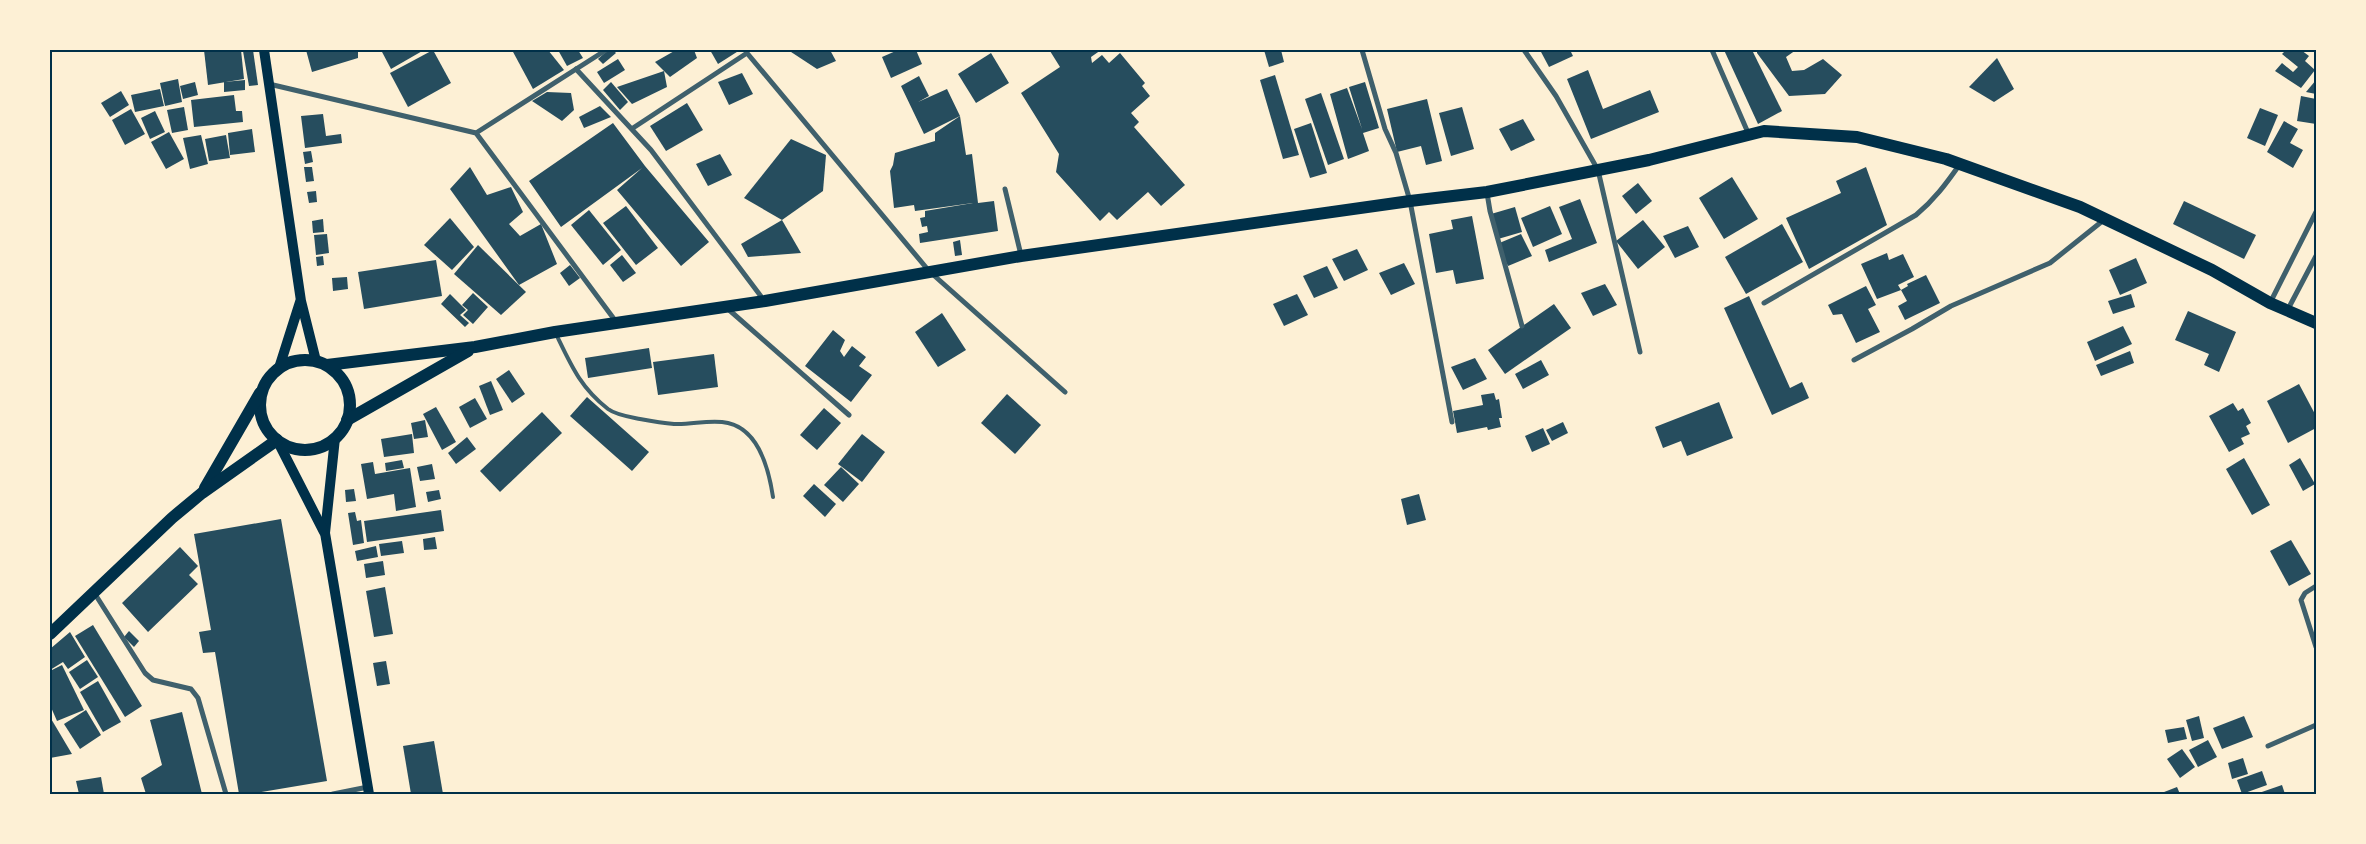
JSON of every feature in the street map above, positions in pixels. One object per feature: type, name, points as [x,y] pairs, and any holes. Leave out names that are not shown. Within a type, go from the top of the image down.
[{"type":"main road","points":[[264,50],[300,301],[322,363]]},
{"type":"main road","points":[[322,363],[475,347],[556,332],[726,306],[765,302],[929,271],[1021,256],[1410,201],[1487,192],[1598,170],[1764,131],[1857,137],[1960,164],[2080,207],[2212,270],[2270,303],[2316,323]]},
{"type":"main road","points":[[279,368],[300,301]]},
{"type":"main road","points":[[262,390],[260,404],[262,417],[267,430],[277,440],[288,447],[300,450],[319,447],[335,438],[347,420],[475,347]]},
{"type":"main road","points":[[202,493],[269,378],[279,368],[291,361],[304,358],[322,363],[337,373],[349,395],[347,420]]},
{"type":"main road","points":[[335,438],[325,533],[369,791]]},
{"type":"main road","points":[[50,634],[94,591],[202,493],[277,440]]},
{"type":"main road","points":[[277,440],[325,533]]},
{"type":"street","points":[[476,133],[606,50]]},
{"type":"street","points":[[1362,50],[1385,129],[1396,153],[1410,201],[1452,422]]},
{"type":"street","points":[[1524,50],[1556,96],[1598,170],[1640,352]]},
{"type":"street","points":[[1712,50],[1749,135]]},
{"type":"street","points":[[632,128],[747,53],[929,271],[1065,392]]},
{"type":"street","points":[[576,69],[632,128],[722,242],[765,302]]},
{"type":"street","points":[[268,84],[476,133],[617,323]]},
{"type":"street","points":[[1764,303],[1916,215],[1943,189],[1960,164]]},
{"type":"street","points":[[1005,188],[1021,256]]},
{"type":"street","points":[[1487,192],[1490,211],[1522,326]]},
{"type":"street","points":[[2270,303],[2315,216]]},
{"type":"street","points":[[1854,360],[1951,306],[2050,263],[2105,219]]},
{"type":"street","points":[[2287,311],[2316,256]]},
{"type":"street","points":[[726,306],[849,415]]},
{"type":"street","points":[[2316,586],[2305,593],[2301,600],[2316,647]]},
{"type":"street","points":[[94,591],[145,673],[152,680],[191,689],[198,698],[226,794]]},
{"type":"street","points":[[2268,746],[2316,724]]},
{"type":"street","points":[[333,794],[369,791]]},
{"type":"lane","points":[[556,332],[579,380],[609,410],[627,416],[675,424],[729,423],[745,433],[754,442],[762,456],[770,476],[774,497]]},
{"type":"building","points":[[204,50],[241,50],[244,79],[208,85]]},
{"type":"building","points":[[253,50],[258,85],[249,86],[243,51]]},
{"type":"building","points":[[306,50],[358,50],[358,58],[312,72]]},
{"type":"building","points":[[381,50],[424,50],[391,69]]},
{"type":"building","points":[[433,50],[451,83],[408,107],[390,73]]},
{"type":"building","points":[[512,50],[548,50],[564,70],[533,89]]},
{"type":"building","points":[[558,50],[578,50],[583,58],[567,66]]},
{"type":"building","points":[[608,50],[613,50],[616,53],[603,64],[598,59]]},
{"type":"building","points":[[676,50],[694,50],[697,58],[670,77],[655,62]]},
{"type":"building","points":[[710,50],[740,50],[718,64]]},
{"type":"building","points":[[788,50],[830,50],[836,61],[817,69]]},
{"type":"building","points":[[898,50],[916,50],[922,64],[891,78],[882,57]]},
{"type":"building","points":[[1101,50],[1091,57],[1092,63],[1102,55],[1109,63],[1120,53],[1145,83],[1142,86],[1150,96],[1131,113],[1139,122],[1134,127],[1185,185],[1161,206],[1148,192],[1117,220],[1109,212],[1100,221],[1056,172],[1059,154],[1021,93],[1060,67],[1050,51]]},
{"type":"building","points":[[1264,50],[1281,50],[1284,62],[1269,67]]},
{"type":"building","points":[[1540,50],[1570,50],[1573,56],[1549,67]]},
{"type":"building","points":[[1724,50],[1752,50],[1782,111],[1758,124]]},
{"type":"building","points":[[1757,50],[1796,50],[1786,57],[1792,71],[1804,70],[1823,59],[1842,75],[1825,94],[1789,96],[1757,53]]},
{"type":"building","points":[[2286,50],[2301,50],[2309,56],[2305,61],[2315,70],[2301,88],[2275,71],[2282,63],[2293,72],[2298,67],[2282,54]]},
{"type":"building","points":[[991,53],[1009,83],[976,103],[958,74]]},
{"type":"building","points":[[1997,58],[2014,89],[1994,102],[1969,87]]},
{"type":"building","points":[[618,59],[625,70],[604,83],[597,72]]},
{"type":"building","points":[[1588,70],[1603,109],[1650,90],[1659,112],[1591,139],[1567,79]]},
{"type":"building","points":[[664,71],[667,87],[632,104],[617,87]]},
{"type":"building","points":[[742,73],[753,94],[729,105],[718,82]]},
{"type":"building","points":[[1275,75],[1299,155],[1283,159],[1260,80]]},
{"type":"building","points":[[919,76],[929,96],[918,102],[947,89],[960,116],[924,134],[901,86]]},
{"type":"building","points":[[178,79],[182,102],[165,106],[160,83]]},
{"type":"building","points":[[245,80],[245,90],[224,92],[224,82]]},
{"type":"building","points":[[2316,80],[2316,94],[2306,92]]},
{"type":"building","points":[[195,82],[198,95],[183,99],[180,86]]},
{"type":"building","points":[[611,82],[628,102],[620,110],[603,90]]},
{"type":"building","points":[[1365,82],[1379,128],[1363,133],[1369,151],[1348,159],[1330,94],[1347,88],[1362,129],[1349,87]]},
{"type":"building","points":[[160,89],[164,106],[135,112],[131,95]]},
{"type":"building","points":[[121,91],[129,105],[110,117],[101,103]]},
{"type":"building","points":[[547,92],[571,93],[574,110],[562,121],[532,101]]},
{"type":"building","points":[[1321,93],[1344,159],[1328,165],[1305,99]]},
{"type":"building","points":[[234,95],[236,111],[242,111],[243,122],[194,127],[191,100]]},
{"type":"building","points":[[2301,96],[2316,99],[2316,124],[2297,121]]},
{"type":"building","points":[[1427,99],[1442,161],[1426,165],[1421,146],[1397,152],[1387,109]]},
{"type":"building","points":[[687,103],[703,130],[666,151],[650,126]]},
{"type":"building","points":[[600,106],[611,117],[584,128],[579,117]]},
{"type":"building","points":[[184,107],[188,130],[172,133],[167,110]]},
{"type":"building","points":[[1462,107],[1474,149],[1451,156],[1439,113]]},
{"type":"building","points":[[2260,108],[2278,115],[2265,146],[2247,138]]},
{"type":"building","points":[[131,109],[145,134],[125,145],[112,120]]},
{"type":"building","points":[[155,111],[165,132],[150,139],[141,118]]},
{"type":"building","points":[[323,114],[326,136],[341,134],[342,143],[305,148],[301,116]]},
{"type":"building","points":[[960,116],[966,155],[972,154],[978,203],[994,201],[998,231],[920,243],[919,234],[928,232],[927,226],[922,227],[920,218],[925,217],[925,211],[973,203],[915,211],[914,205],[894,208],[890,171],[895,153],[935,141],[935,133]]},
{"type":"building","points":[[1523,119],[1535,140],[1511,151],[1499,129]]},
{"type":"building","points":[[2284,121],[2298,129],[2290,143],[2303,150],[2293,168],[2267,152]]},
{"type":"building","points":[[613,123],[645,166],[709,242],[681,266],[617,190],[642,168],[561,227],[529,181]]},
{"type":"building","points":[[1311,123],[1327,173],[1310,178],[1294,129]]},
{"type":"building","points":[[252,129],[255,152],[230,155],[228,133]]},
{"type":"building","points":[[169,132],[184,159],[166,169],[151,142]]},
{"type":"building","points":[[201,135],[208,164],[190,169],[183,138]]},
{"type":"building","points":[[226,135],[230,158],[209,161],[205,139]]},
{"type":"building","points":[[791,139],[826,155],[823,191],[782,220],[744,198]]},
{"type":"building","points":[[311,151],[313,162],[305,164],[303,152]]},
{"type":"building","points":[[720,154],[732,175],[708,186],[696,164]]},
{"type":"building","points":[[304,167],[312,167],[314,181],[306,182]]},
{"type":"building","points":[[470,167],[487,195],[511,187],[523,212],[509,224],[520,236],[541,224],[557,264],[519,285],[450,189]]},
{"type":"building","points":[[1866,167],[1887,225],[1809,269],[1786,218],[1841,193],[1836,181]]},
{"type":"building","points":[[1732,177],[1758,219],[1724,239],[1699,198]]},
{"type":"building","points":[[1638,183],[1652,201],[1636,214],[1622,196]]},
{"type":"building","points":[[316,191],[317,202],[309,203],[307,192]]},
{"type":"building","points":[[1580,199],[1597,243],[1549,262],[1545,250],[1572,239],[1559,207]]},
{"type":"building","points":[[2184,201],[2256,235],[2244,259],[2173,224]]},
{"type":"building","points":[[626,206],[658,248],[636,265],[603,223]]},
{"type":"building","points":[[1550,206],[1562,234],[1533,247],[1521,218]]},
{"type":"building","points":[[1515,207],[1522,232],[1498,239],[1491,214]]},
{"type":"building","points":[[589,210],[621,250],[603,265],[571,225]]},
{"type":"building","points":[[1472,216],[1484,279],[1456,284],[1453,270],[1436,273],[1429,234],[1453,229],[1451,220]]},
{"type":"building","points":[[450,218],[474,247],[452,270],[424,245]]},
{"type":"building","points":[[323,219],[324,232],[313,233],[312,221]]},
{"type":"building","points":[[782,220],[801,253],[748,257],[741,244]]},
{"type":"building","points":[[1643,220],[1665,247],[1638,269],[1616,241]]},
{"type":"building","points":[[1782,224],[1803,262],[1746,294],[1725,257]]},
{"type":"building","points":[[1688,226],[1699,247],[1675,258],[1663,236]]},
{"type":"building","points":[[327,234],[329,253],[316,255],[314,235]]},
{"type":"building","points":[[1521,234],[1532,256],[1508,266],[1497,244]]},
{"type":"building","points":[[960,240],[962,255],[955,256],[953,242]]},
{"type":"building","points":[[478,245],[526,292],[501,315],[454,274]]},
{"type":"building","points":[[1357,249],[1368,270],[1344,281],[1332,259]]},
{"type":"building","points":[[1887,253],[1889,260],[1903,254],[1914,277],[1898,285],[1901,290],[1877,299],[1861,264]]},
{"type":"building","points":[[622,255],[636,273],[623,282],[610,265]]},
{"type":"building","points":[[323,256],[324,265],[317,266],[316,257]]},
{"type":"building","points":[[2136,258],[2147,283],[2120,295],[2109,270]]},
{"type":"building","points":[[436,260],[442,296],[364,309],[358,272]]},
{"type":"building","points":[[1404,263],[1415,284],[1391,295],[1379,273]]},
{"type":"building","points":[[570,265],[580,278],[569,286],[560,273]]},
{"type":"building","points":[[1327,266],[1338,288],[1314,298],[1303,276]]},
{"type":"building","points":[[1926,275],[1940,303],[1905,320],[1898,306],[1907,301],[1901,290],[1908,286],[1907,284]]},
{"type":"building","points":[[347,277],[348,289],[333,291],[332,278]]},
{"type":"building","points":[[1605,284],[1617,305],[1593,316],[1581,293]]},
{"type":"building","points":[[1866,286],[1876,305],[1868,309],[1880,332],[1856,343],[1842,314],[1833,315],[1828,305]]},
{"type":"building","points":[[473,293],[488,307],[473,324],[463,315],[468,310],[462,305]]},
{"type":"building","points":[[450,294],[466,310],[460,315],[469,323],[465,327],[441,304]]},
{"type":"building","points":[[1297,294],[1308,315],[1284,326],[1273,304]]},
{"type":"building","points":[[2131,294],[2135,307],[2113,314],[2108,301]]},
{"type":"building","points":[[1749,296],[1790,388],[1802,382],[1809,398],[1772,415],[1724,308]]},
{"type":"building","points":[[1554,304],[1571,328],[1505,374],[1488,350]]},
{"type":"building","points":[[2188,311],[2236,332],[2219,372],[2204,365],[2209,354],[2175,340]]},
{"type":"building","points":[[942,313],[966,350],[938,367],[915,332]]},
{"type":"building","points":[[2123,326],[2132,344],[2095,361],[2087,342]]},
{"type":"building","points":[[833,330],[845,340],[840,351],[844,357],[852,346],[866,357],[859,366],[872,375],[851,402],[805,366]]},
{"type":"building","points":[[649,348],[652,368],[588,378],[585,358]]},
{"type":"building","points":[[2130,351],[2134,363],[2101,376],[2096,365]]},
{"type":"building","points":[[714,354],[718,387],[658,395],[653,362]]},
{"type":"building","points":[[1475,358],[1487,379],[1463,390],[1451,367]]},
{"type":"building","points":[[1541,360],[1549,375],[1523,389],[1515,374]]},
{"type":"building","points":[[509,370],[525,394],[512,403],[496,379]]},
{"type":"building","points":[[491,381],[503,410],[490,415],[479,386]]},
{"type":"building","points":[[2299,384],[2316,416],[2316,428],[2288,443],[2267,401]]},
{"type":"building","points":[[1494,393],[1496,400],[1499,399],[1502,418],[1499,418],[1501,427],[1488,430],[1487,427],[1457,433],[1453,411],[1483,405],[1481,395]]},
{"type":"building","points":[[1007,394],[1041,425],[1015,454],[981,423]]},
{"type":"building","points":[[587,397],[649,452],[632,471],[570,416]]},
{"type":"building","points":[[475,398],[487,419],[470,428],[459,407]]},
{"type":"building","points":[[1719,402],[1733,438],[1687,456],[1681,441],[1663,448],[1655,427]]},
{"type":"building","points":[[2233,403],[2238,411],[2243,408],[2251,423],[2246,426],[2250,434],[2241,438],[2244,444],[2229,452],[2209,416]]},
{"type":"building","points":[[436,407],[456,442],[442,450],[423,414]]},
{"type":"building","points":[[824,408],[841,423],[817,450],[800,435]]},
{"type":"building","points":[[542,412],[562,433],[500,492],[480,471]]},
{"type":"building","points":[[425,420],[428,437],[414,439],[411,423]]},
{"type":"building","points":[[1563,422],[1568,433],[1552,441],[1546,430]]},
{"type":"building","points":[[1543,428],[1550,444],[1532,452],[1525,436]]},
{"type":"building","points":[[412,434],[414,453],[384,457],[381,439]]},
{"type":"building","points":[[862,434],[885,452],[862,482],[838,464]]},
{"type":"building","points":[[467,437],[476,449],[456,464],[448,453]]},
{"type":"building","points":[[2244,458],[2270,505],[2252,515],[2226,469]]},
{"type":"building","points":[[2300,458],[2315,484],[2303,491],[2289,465]]},
{"type":"building","points":[[402,460],[404,468],[386,471],[385,463]]},
{"type":"building","points":[[373,462],[375,474],[410,468],[416,507],[396,511],[394,494],[367,499],[361,464]]},
{"type":"building","points":[[432,464],[435,479],[420,481],[417,467]]},
{"type":"building","points":[[841,467],[859,484],[843,502],[824,485]]},
{"type":"building","points":[[814,484],[836,504],[825,517],[803,496]]},
{"type":"building","points":[[354,489],[356,501],[346,502],[345,490]]},
{"type":"building","points":[[439,490],[441,499],[428,502],[426,492]]},
{"type":"building","points":[[1419,494],[1426,520],[1407,525],[1401,499]]},
{"type":"building","points":[[441,510],[444,531],[367,542],[364,521]]},
{"type":"building","points":[[355,512],[357,521],[361,520],[364,543],[353,545],[348,513]]},
{"type":"building","points":[[281,519],[327,781],[250,794],[239,794],[215,652],[203,653],[199,632],[211,630],[194,534]]},
{"type":"building","points":[[435,537],[437,549],[424,550],[423,539]]},
{"type":"building","points":[[2291,540],[2311,574],[2289,586],[2270,551]]},
{"type":"building","points":[[402,541],[404,553],[381,556],[379,544]]},
{"type":"building","points":[[376,546],[378,557],[357,561],[355,551]]},
{"type":"building","points":[[180,547],[198,566],[189,575],[198,584],[148,632],[122,603]]},
{"type":"building","points":[[383,561],[385,575],[366,578],[364,564]]},
{"type":"building","points":[[385,587],[393,634],[374,637],[366,591]]},
{"type":"building","points":[[93,625],[142,706],[125,717],[75,636]]},
{"type":"building","points":[[129,631],[139,641],[134,647],[124,637]]},
{"type":"building","points":[[70,632],[85,657],[68,669],[63,662],[50,670],[50,649]]},
{"type":"building","points":[[87,660],[98,677],[80,689],[69,672]]},
{"type":"building","points":[[386,661],[390,684],[377,686],[373,663]]},
{"type":"building","points":[[62,665],[84,710],[57,721],[50,705],[50,671]]},
{"type":"building","points":[[98,681],[121,722],[103,732],[80,692]]},
{"type":"building","points":[[86,710],[101,735],[80,749],[64,724]]},
{"type":"building","points":[[182,712],[202,794],[146,794],[141,778],[162,765],[150,720]]},
{"type":"building","points":[[2199,716],[2204,738],[2192,741],[2186,720]]},
{"type":"building","points":[[2244,716],[2253,737],[2222,749],[2213,728]]},
{"type":"building","points":[[50,717],[72,754],[50,758]]},
{"type":"building","points":[[2184,727],[2187,739],[2168,743],[2165,730]]},
{"type":"building","points":[[2208,740],[2217,757],[2198,767],[2189,750]]},
{"type":"building","points":[[434,741],[443,794],[411,794],[403,746]]},
{"type":"building","points":[[2182,749],[2195,767],[2180,778],[2167,759]]},
{"type":"building","points":[[2243,758],[2248,774],[2232,779],[2228,763]]},
{"type":"building","points":[[2262,771],[2267,785],[2242,794],[2237,780]]},
{"type":"building","points":[[101,777],[104,794],[79,794],[76,781]]},
{"type":"building","points":[[2282,785],[2285,794],[2256,794]]},
{"type":"building","points":[[2177,787],[2180,794],[2159,794]]}]
